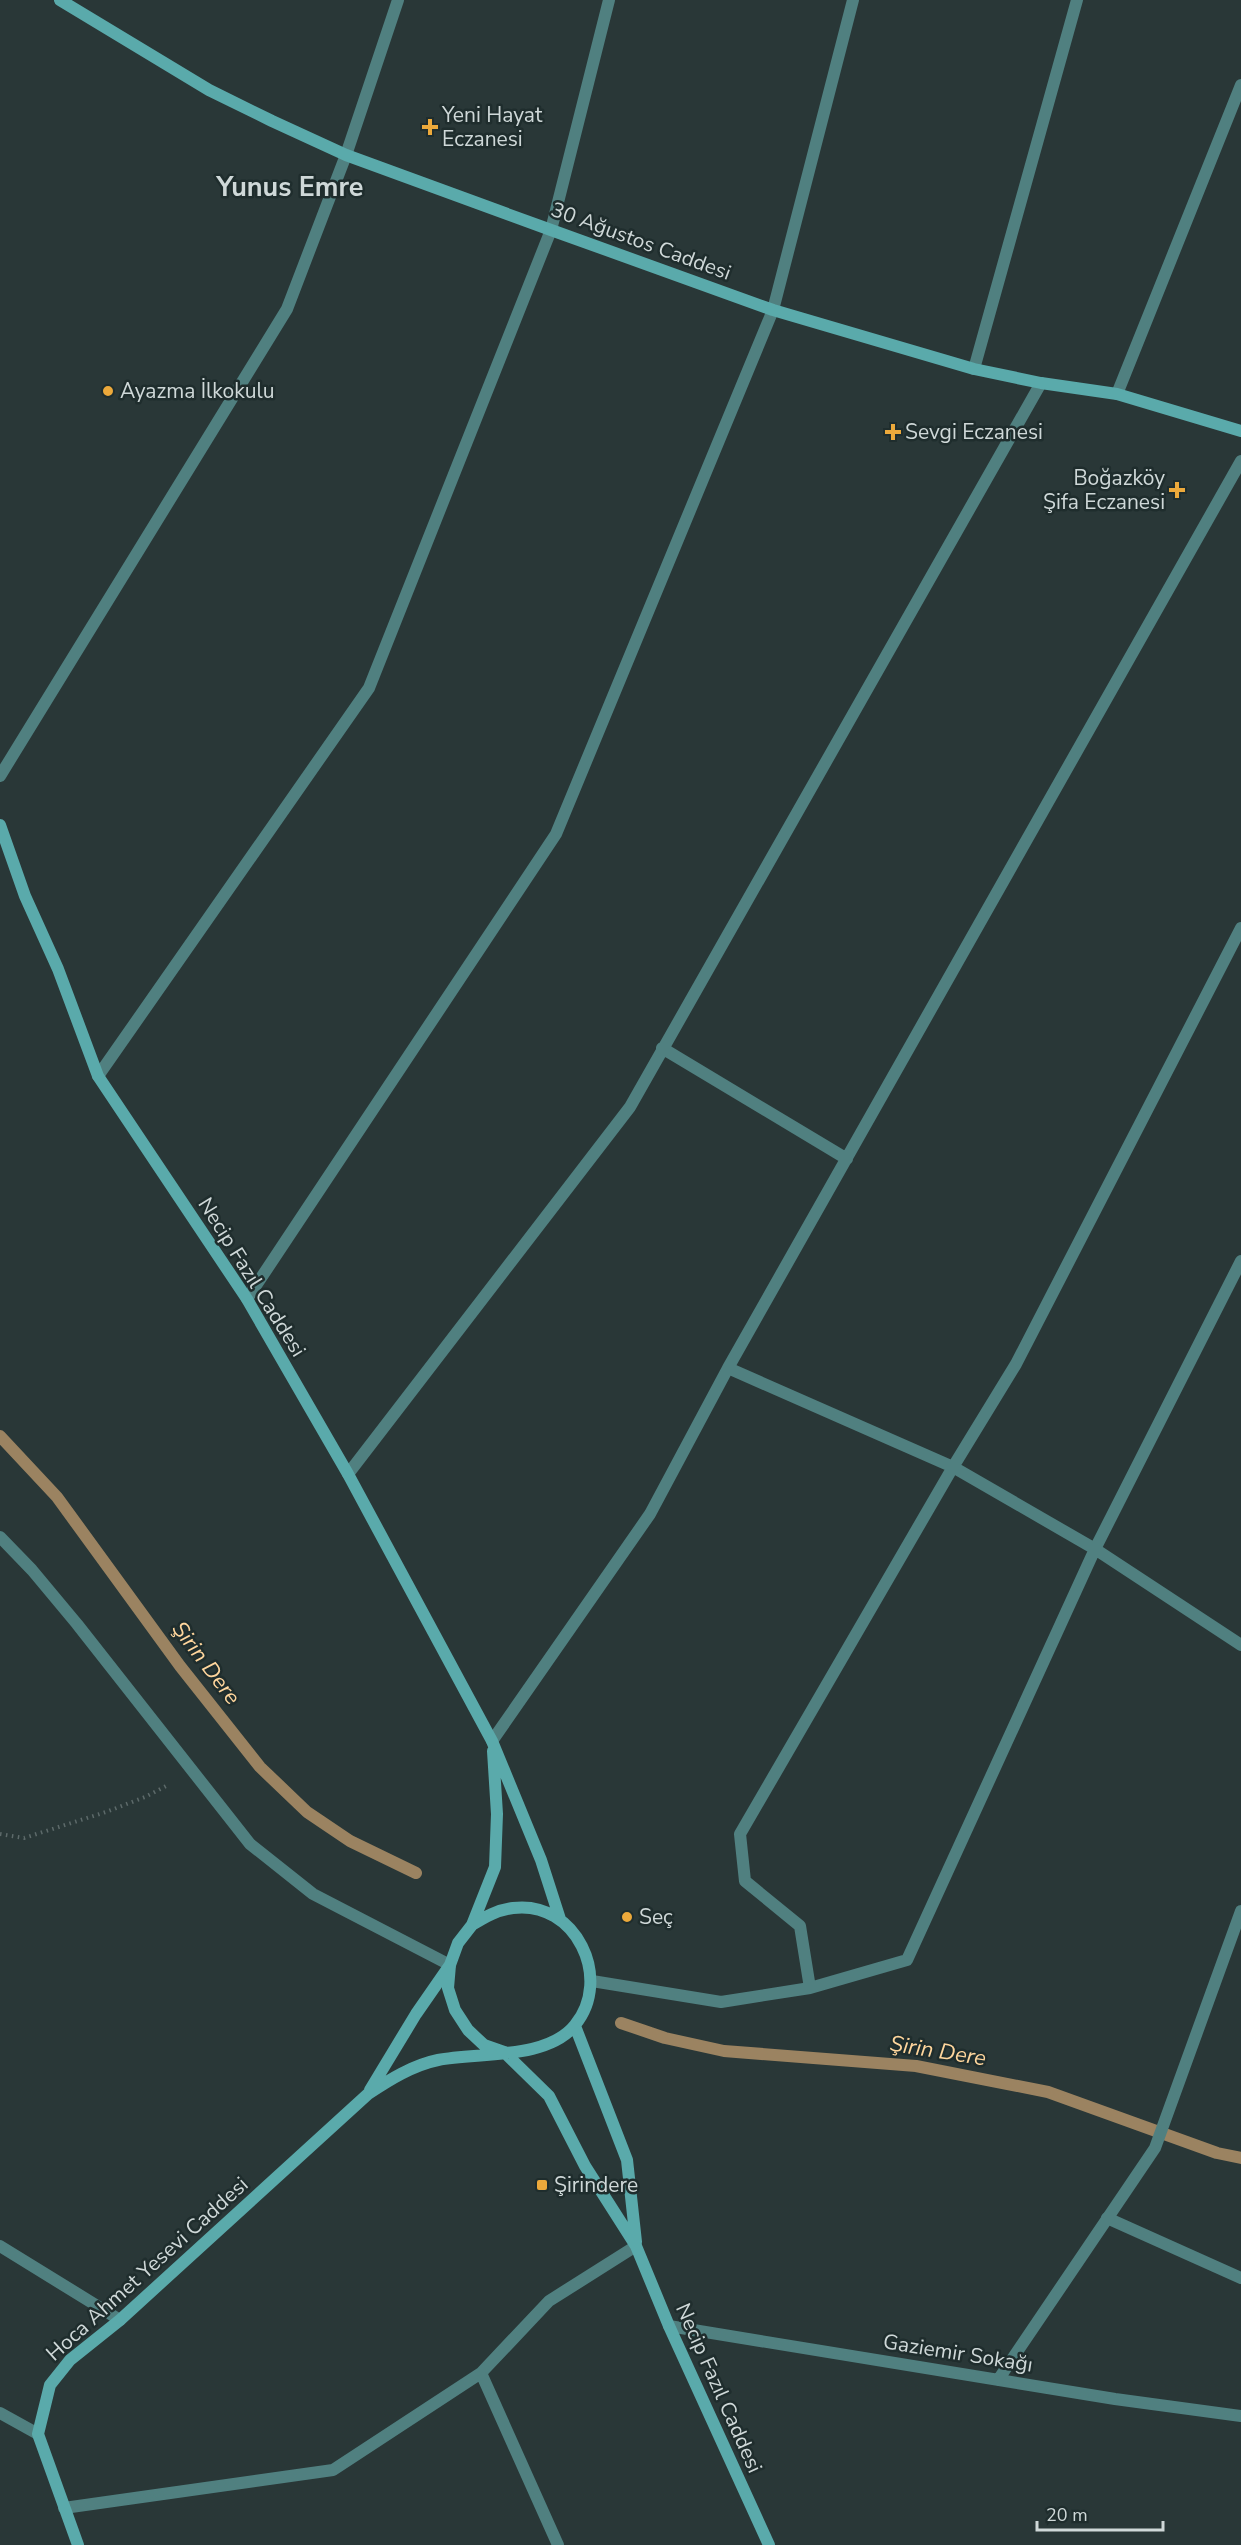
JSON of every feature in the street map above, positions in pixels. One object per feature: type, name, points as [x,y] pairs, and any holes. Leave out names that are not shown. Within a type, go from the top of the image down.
[{"type":"main road","name":"30 Ağustos Caddesi","points":[[66,2],[208,90],[346,155],[551,230],[773,310],[975,369],[1041,383],[1118,394],[1241,431]]},
{"type":"main road","name":"Necip Fazıl Caddesi","points":[[0,825],[25,896],[58,969],[98,1076],[247,1299],[348,1474],[492,1741],[541,1860],[560,1919]]},
{"type":"main road","points":[[368,2094],[416,2014],[450,1965],[458,1943],[472,1925],[495,1867],[497,1814],[492,1741]]},
{"type":"main road","points":[[368,2094],[398,2075],[435,2060],[534,2050],[556,2042],[575,2026],[587,2005],[592,1981],[588,1957],[583,1947],[577,1936],[560,1919],[538,1909],[514,1907],[492,1913],[472,1925]]},
{"type":"main road","points":[[450,1965],[448,1988],[455,2010],[468,2030],[484,2045],[504,2052],[549,2096],[585,2166],[636,2246]]},
{"type":"main road","points":[[575,2026],[627,2160],[636,2246]]},
{"type":"main road","name":"Hoca Ahmet Yesevi Caddesi","points":[[38,2433],[50,2385],[70,2360],[120,2320],[368,2094]]},
{"type":"main road","name":"Necip Fazıl Caddesi","points":[[636,2246],[669,2326],[769,2545]]},
{"type":"main road","points":[[38,2433],[78,2545]]},
{"type":"street","points":[[0,776],[287,309],[346,155],[398,0]]},
{"type":"street","points":[[98,1076],[369,688],[551,230],[609,0]]},
{"type":"street","points":[[247,1299],[556,834],[773,310],[854,0]]},
{"type":"street","points":[[975,369],[1077,0]]},
{"type":"street","points":[[1118,394],[1241,85]]},
{"type":"street","points":[[348,1474],[630,1107],[1041,383]]},
{"type":"street","points":[[492,1741],[650,1514],[728,1368],[1241,461]]},
{"type":"street","points":[[810,1988],[800,1926],[745,1881],[740,1834],[953,1467],[1016,1364],[1241,928]]},
{"type":"street","points":[[662,1048],[847,1159]]},
{"type":"street","points":[[592,1981],[721,2002],[810,1988],[907,1960],[1095,1549],[1241,1261]]},
{"type":"street","points":[[728,1368],[953,1467],[1095,1549],[1241,1645]]},
{"type":"street","points":[[0,1537],[32,1570],[77,1624],[250,1844],[313,1894],[450,1965]]},
{"type":"street","points":[[998,2380],[1155,2148],[1240,1916]]},
{"type":"street","points":[[1107,2218],[1241,2278]]},
{"type":"street","points":[[0,2246],[120,2320]]},
{"type":"street","points":[[64,2508],[333,2470],[481,2373],[549,2301],[636,2246]]},
{"type":"street","name":"Gaziemir Sokağı","points":[[669,2326],[1115,2399],[1241,2416]]},
{"type":"street","points":[[481,2373],[558,2545]]},
{"type":"street","points":[[0,2413],[38,2433]]},
{"type":"path","points":[[0,1834],[24,1838],[74,1824],[145,1797],[192,1772]]},
{"type":"waterway","name":"Şirin Dere","points":[[0,1436],[57,1497],[180,1666],[260,1767],[307,1812],[350,1841],[416,1873]]},
{"type":"waterway","name":"Şirin Dere","points":[[621,2023],[665,2038],[724,2051],[916,2066],[1048,2092],[1217,2153],[1241,2158]]},
{"type":"place","name":"Yeni Hayat Eczanesi","points":[[430,127]]},
{"type":"place","name":"Ayazma İlkokulu","points":[[108,391]]},
{"type":"place","name":"Sevgi Eczanesi","points":[[893,432]]},
{"type":"place","name":"Boğazköy Şifa Eczanesi","points":[[1177,490]]},
{"type":"place","name":"Seç","points":[[627,1917]]},
{"type":"place","name":"Şirindere","points":[[542,2185]]},
{"type":"district","name":"Yunus Emre","points":[[290,187]]}]
